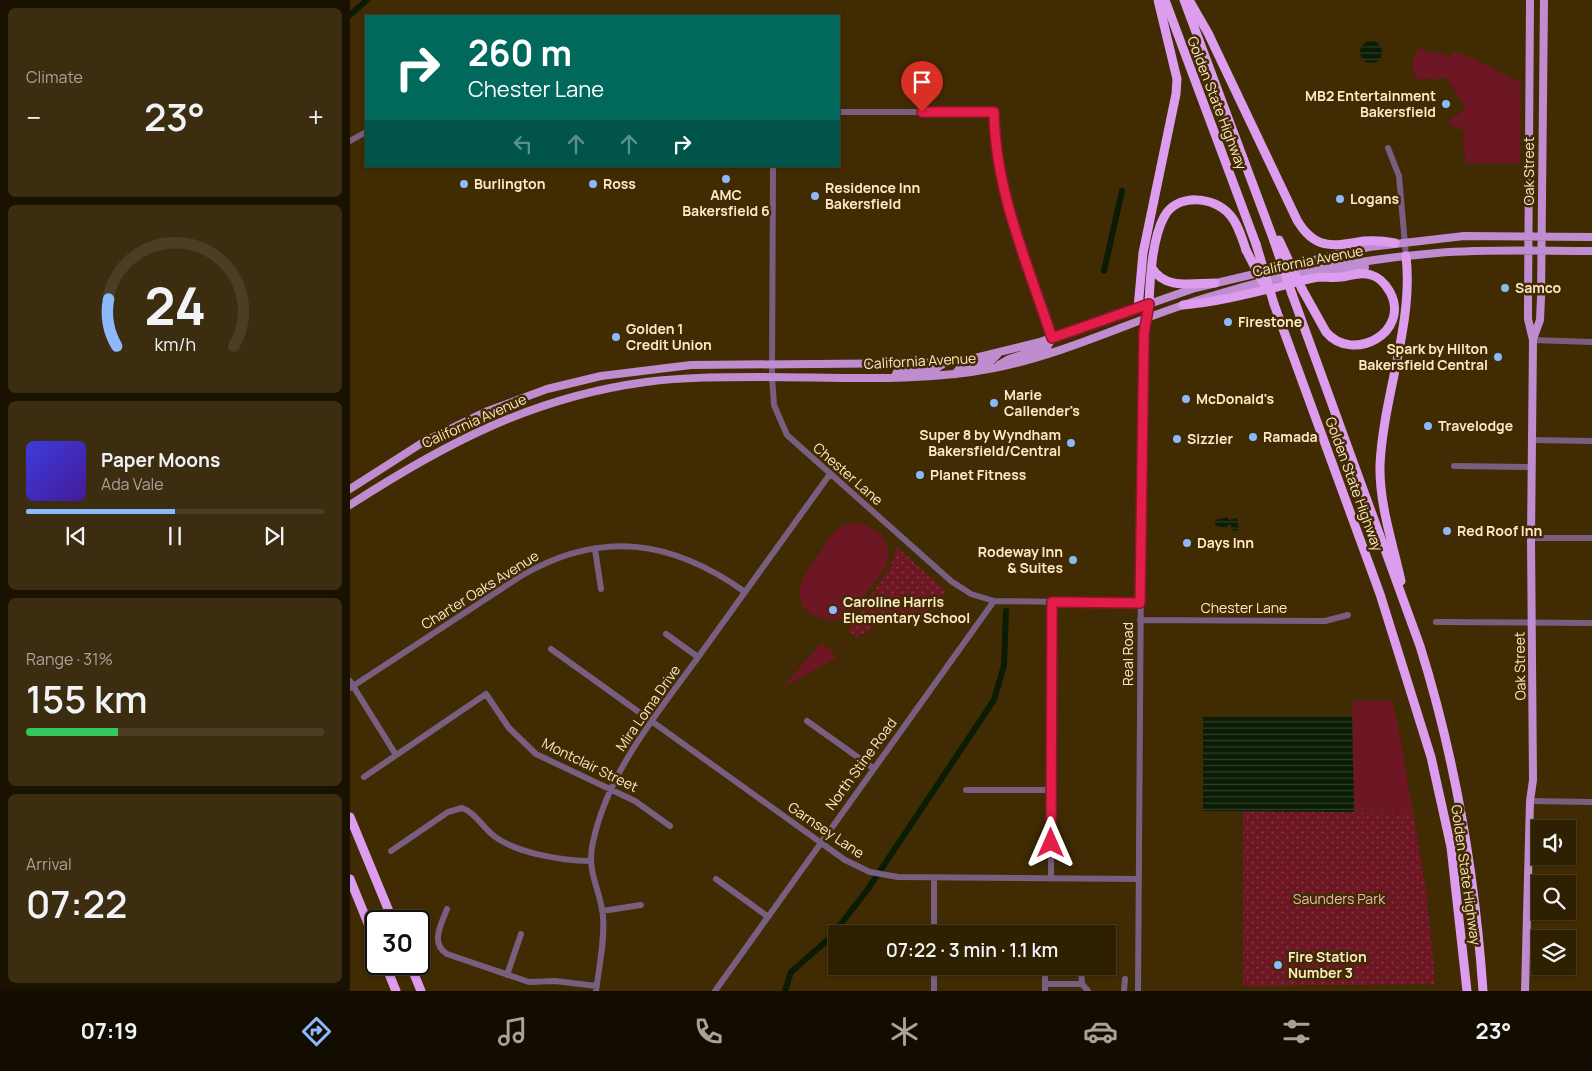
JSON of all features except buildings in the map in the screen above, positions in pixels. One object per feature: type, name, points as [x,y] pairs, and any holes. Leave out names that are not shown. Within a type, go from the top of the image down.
[{"type":"highway","points":[[1138,308],[1143,253],[1176,94],[1177,79],[1158,0]]},
{"type":"highway","name":"Golden State Highway","points":[[1165,0],[1256,244],[1274,304],[1380,594],[1431,757],[1451,847],[1467,991]]},
{"type":"highway","name":"Golden State Highway","points":[[1184,0],[1260,203],[1277,241],[1292,294],[1411,620],[1432,686],[1449,758],[1472,884],[1483,991]]},
{"type":"highway","points":[[1189,0],[1208,33],[1297,220],[1306,234],[1315,240],[1332,245],[1375,240],[1399,242]]},
{"type":"highway","points":[[1149,304],[1157,238],[1164,216],[1177,205],[1192,200],[1208,201],[1225,210],[1235,222],[1246,250],[1274,304]]},
{"type":"highway","points":[[1183,305],[1229,298],[1320,277],[1364,274],[1380,280],[1391,294],[1393,317],[1386,332],[1367,344],[1352,346],[1338,342],[1326,332],[1302,290],[1277,241]]},
{"type":"highway","points":[[1406,256],[1407,294],[1382,451],[1380,478],[1384,508],[1411,620]]},
{"type":"highway","points":[[1152,268],[1157,276],[1169,283],[1215,283]]},
{"type":"highway","points":[[350,818],[388,910]]},
{"type":"highway","points":[[350,879],[365,916]]},
{"type":"highway","points":[[389,975],[396,991]]},
{"type":"highway","points":[[414,975],[421,991]]},
{"type":"main road","name":"Oak Street","points":[[1525,991],[1530,801],[1533,780],[1531,538],[1533,340],[1528,319],[1530,0]]},
{"type":"main road","name":"Oak Street","points":[[1533,340],[1540,320],[1544,0]]},
{"type":"main road","name":"California Avenue","points":[[350,489],[426,441],[486,412],[540,392],[600,376],[671,366],[946,362],[998,354],[1052,338],[1215,283],[1399,242],[1464,236],[1592,237]]},
{"type":"main road","name":"California Avenue","points":[[350,505],[456,440],[528,409],[590,392],[664,380],[955,374],[996,368],[1052,353],[1183,305],[1266,281],[1406,256],[1455,252],[1592,251]]},
{"type":"main road","points":[[1320,277],[1368,266],[1382,259]]},
{"type":"main road","points":[[1147,318],[1149,304]]},
{"type":"main road","points":[[1138,308],[1147,318]]},
{"type":"main road","points":[[996,368],[1009,359],[1047,347],[1052,338]]},
{"type":"main road","points":[[955,374],[960,368],[992,360],[998,354]]},
{"type":"main road","points":[[895,376],[898,370],[937,368],[946,362]]},
{"type":"main road","points":[[590,392],[597,387],[600,376]]},
{"type":"street","points":[[840,112],[994,112],[996,145],[1003,188],[1052,338]]},
{"type":"street","points":[[350,141],[365,133]]},
{"type":"street","points":[[1388,148],[1399,176],[1399,242],[1406,256]]},
{"type":"street","name":"Chester Lane","points":[[773,167],[772,377],[774,405],[782,426],[794,443],[959,587],[982,598],[994,601],[1140,603]]},
{"type":"street","name":"Real Road","points":[[1138,991],[1140,603],[1144,362],[1147,318]]},
{"type":"street","points":[[1533,340],[1592,342]]},
{"type":"street","points":[[1532,440],[1592,440]]},
{"type":"street","points":[[1454,466],[1532,467]]},
{"type":"street","name":"Mira Loma Drive","points":[[597,988],[603,927],[602,911],[590,861],[593,840],[611,790],[630,752],[830,474]]},
{"type":"street","points":[[1531,538],[1592,538]]},
{"type":"street","name":"Charter Oaks Avenue","points":[[351,685],[535,568],[562,557],[595,548],[638,547],[667,552],[709,568],[745,592]]},
{"type":"street","points":[[595,548],[600,589]]},
{"type":"street","name":"North Stine Road","points":[[715,991],[994,601]]},
{"type":"street","points":[[1051,878],[1052,602]]},
{"type":"street","name":"Chester Lane","points":[[1140,620],[1325,621],[1348,615]]},
{"type":"street","points":[[1436,622],[1592,623]]},
{"type":"street","points":[[666,634],[698,657]]},
{"type":"street","name":"Garnsey Lane","points":[[551,649],[845,860],[870,872],[884,876],[934,878],[1139,879]]},
{"type":"street","points":[[351,685],[396,755]]},
{"type":"street","name":"Montclair Street","points":[[364,777],[486,694],[509,728],[536,754],[635,801],[670,826]]},
{"type":"street","points":[[807,721],[873,768]]},
{"type":"street","points":[[966,790],[1051,790]]},
{"type":"street","points":[[1530,801],[1592,802]]},
{"type":"street","points":[[391,851],[448,812],[462,808],[470,813],[488,832],[508,844],[558,860],[590,861]]},
{"type":"street","points":[[934,878],[934,925]]},
{"type":"street","points":[[716,879],[767,916]]},
{"type":"street","points":[[602,911],[641,905]]},
{"type":"street","points":[[447,909],[438,935],[438,946],[447,954],[530,982],[555,982],[597,988]]},
{"type":"street","points":[[507,975],[521,934]]},
{"type":"street","points":[[934,975],[934,991]]},
{"type":"street","points":[[1045,975],[1045,988],[1082,984]]},
{"type":"street","points":[[1082,975],[1082,984],[1088,991]]},
{"type":"street","points":[[1124,991],[1125,979]]},
{"type":"green space","points":[[1421,47],[1425,51],[1443,54],[1449,58],[1454,51],[1475,59],[1521,83],[1520,163],[1466,163],[1463,143],[1464,131],[1446,123],[1466,108],[1446,77],[1436,80],[1423,78],[1419,81],[1416,77],[1412,64],[1417,51]]},
{"type":"green space","points":[[858,523],[873,529],[884,539],[888,552],[885,567],[849,616],[834,620],[819,618],[806,609],[801,601],[801,584],[827,541],[837,529],[846,524]]},
{"type":"green space","points":[[897,547],[946,591],[912,629],[901,612],[855,638],[848,629],[891,566]]},
{"type":"green space","points":[[821,643],[832,651],[836,658],[786,686],[785,685]]},
{"type":"green space","points":[[1352,701],[1392,701],[1399,730],[1429,910],[1427,903],[1420,903],[1408,813],[1354,812]]},
{"type":"green space","name":"Saunders Park","points":[[1243,811],[1413,813],[1430,924],[1435,984],[1243,986]]},
{"type":"shaded area","points":[[1371,41],[1381,48],[1382,52],[1375,62],[1371,63],[1361,56],[1360,52],[1367,42]]},
{"type":"shaded area","points":[[1227,517],[1229,520],[1237,518],[1239,530],[1233,531],[1230,524],[1225,528],[1215,525],[1215,520]]},
{"type":"shaded area","points":[[1203,717],[1352,717],[1354,812],[1203,811]]},
{"type":"waterway","points":[[350,15],[367,0]]},
{"type":"waterway","points":[[1104,271],[1122,191]]},
{"type":"waterway","points":[[785,991],[791,972],[830,938],[868,889],[994,700],[1004,665],[1006,611]]},
{"type":"place","name":"MB2 Entertainment Bakersfield","points":[[1446,104]]},
{"type":"place","name":"AMC Bakersfield 6","points":[[726,179]]},
{"type":"place","name":"Burlington","points":[[464,184]]},
{"type":"place","name":"Ross","points":[[593,184]]},
{"type":"place","name":"Residence Inn Bakersfield","points":[[815,196]]},
{"type":"place","name":"Logans","points":[[1340,199]]},
{"type":"place","name":"Samco","points":[[1505,288]]},
{"type":"place","name":"Firestone","points":[[1228,322]]},
{"type":"place","name":"Golden 1 Credit Union","points":[[616,337]]},
{"type":"place","name":"Spark by Hilton Bakersfield Central","points":[[1498,357]]},
{"type":"place","name":"McDonald's","points":[[1186,399]]},
{"type":"place","name":"Marie Callender's","points":[[994,403]]},
{"type":"place","name":"Travelodge","points":[[1428,426]]},
{"type":"place","name":"Ramada","points":[[1253,437]]},
{"type":"place","name":"Sizzler","points":[[1177,439]]},
{"type":"place","name":"Super 8 by Wyndham Bakersfield/Central","points":[[1071,443]]},
{"type":"place","name":"Planet Fitness","points":[[920,475]]},
{"type":"place","name":"Red Roof Inn","points":[[1447,531]]},
{"type":"place","name":"Days Inn","points":[[1187,543]]},
{"type":"place","name":"Rodeway Inn & Suites","points":[[1073,560]]},
{"type":"place","name":"Caroline Harris Elementary School","points":[[833,610]]},
{"type":"place","name":"Fire Station Number 3","points":[[1278,965]]},
{"type":"route","points":[[922,112],[994,112],[998,166],[1003,188],[1052,338],[1149,304],[1144,333],[1140,603],[1052,602],[1051,843]]}]
